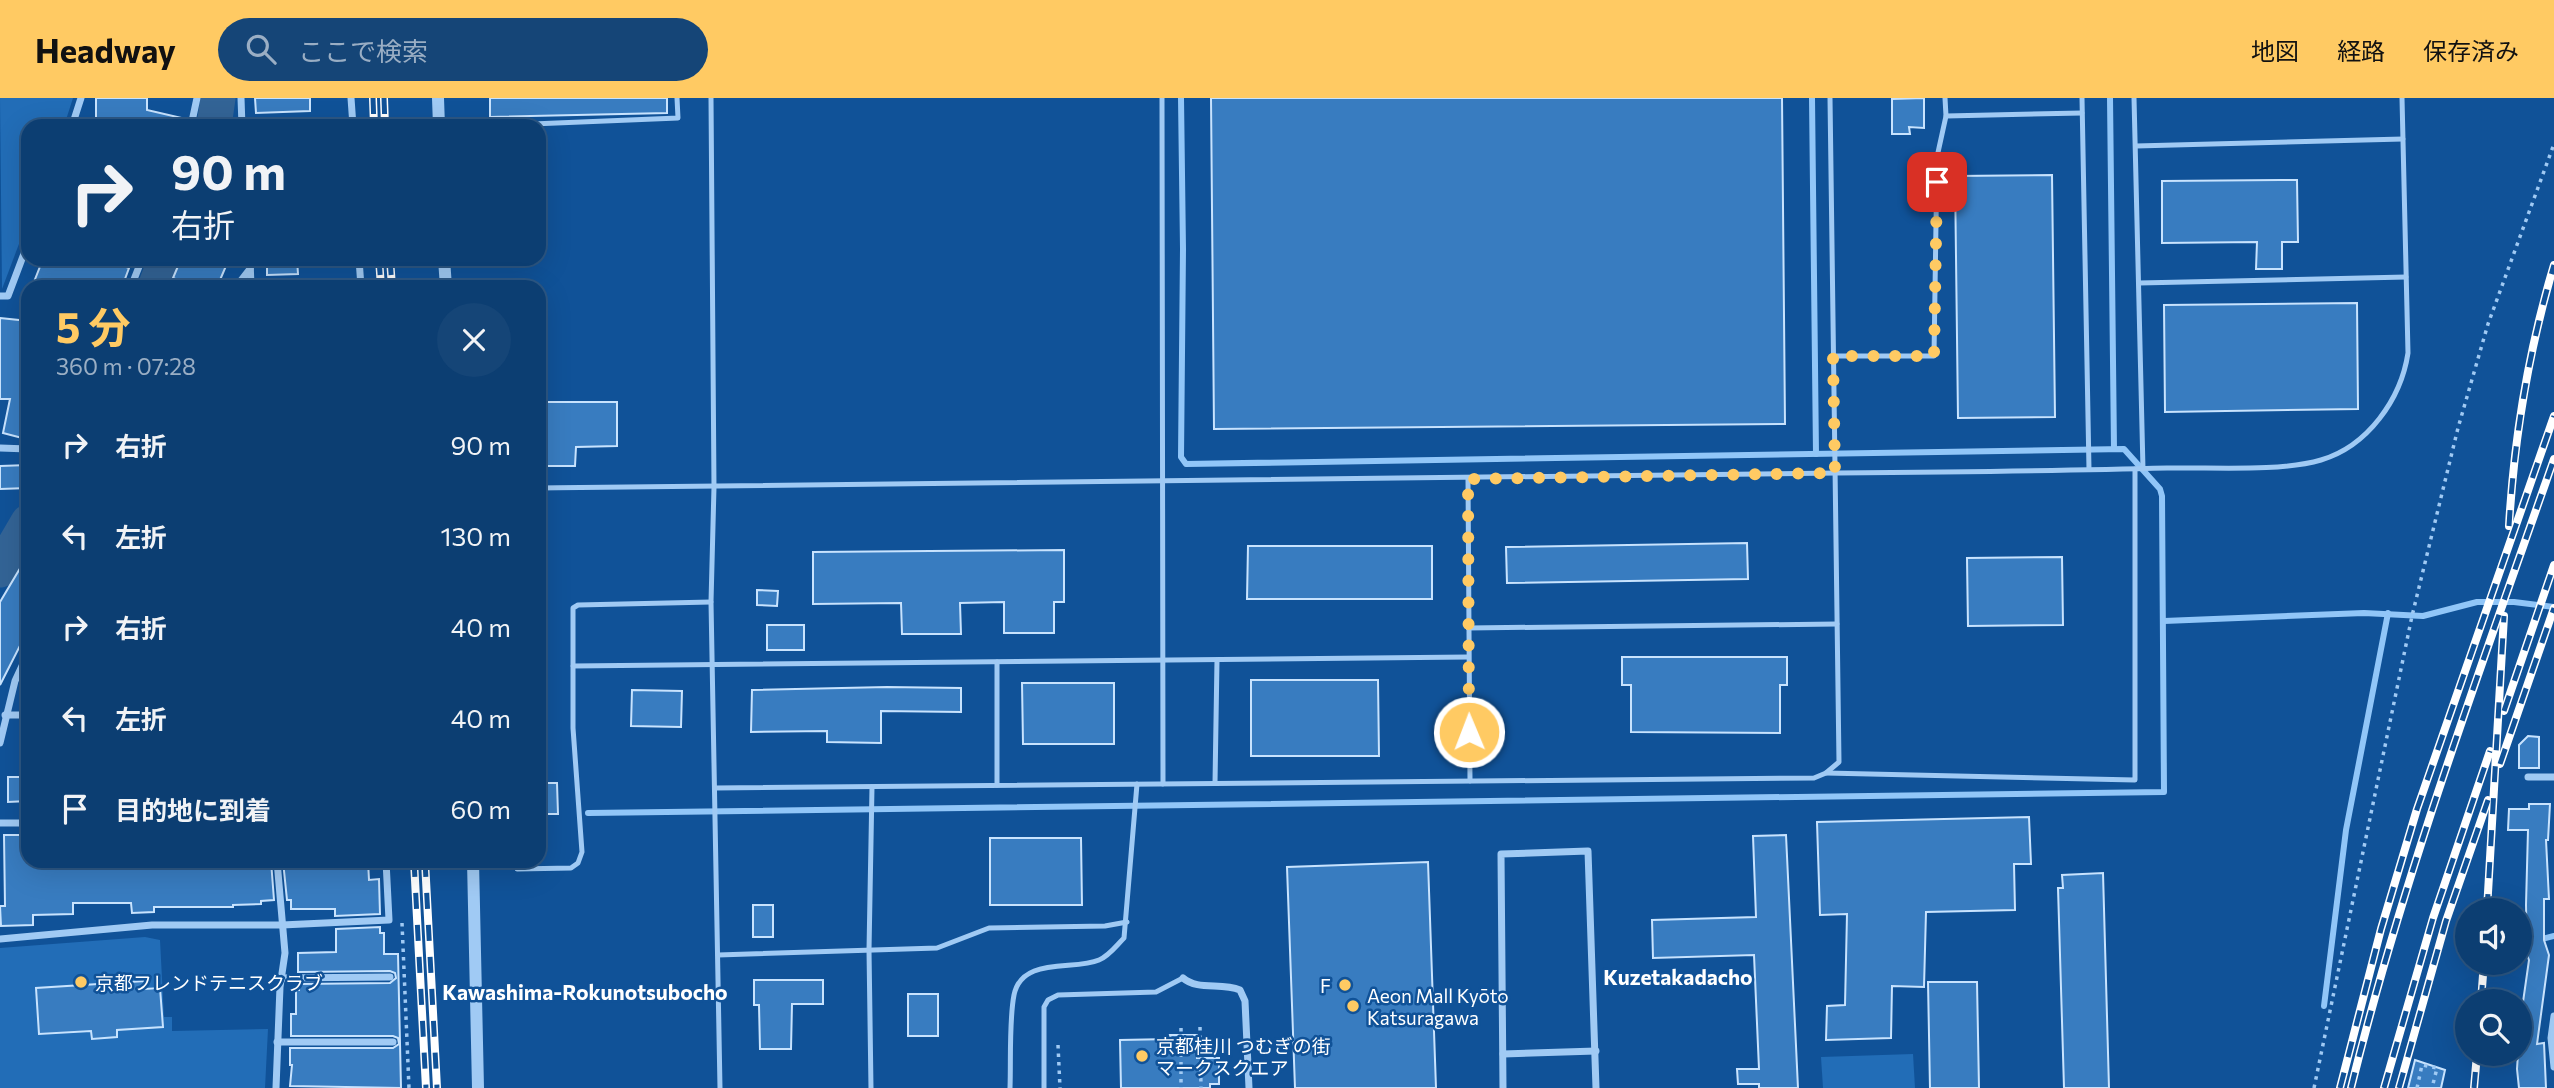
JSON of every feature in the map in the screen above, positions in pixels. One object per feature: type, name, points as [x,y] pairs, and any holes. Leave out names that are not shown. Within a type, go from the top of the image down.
[{"type":"street","points":[[74,119],[81,98]]},
{"type":"street","points":[[192,119],[197,98]]},
{"type":"street","points":[[241,98],[242,119]]},
{"type":"street","points":[[351,98],[352,119]]},
{"type":"street","points":[[438,98],[439,119]]},
{"type":"street","points":[[0,296],[8,296],[21,262]]},
{"type":"street","points":[[241,280],[250,268]]},
{"type":"street","points":[[250,268],[251,280]]},
{"type":"street","points":[[0,448],[21,449]]},
{"type":"street","points":[[0,743],[5,715],[21,668]]},
{"type":"street","points":[[5,715],[21,715]]},
{"type":"street","points":[[2529,777],[2554,777]]},
{"type":"street","points":[[0,823],[21,823]]},
{"type":"street","points":[[1503,1088],[1502,854],[1588,851],[1596,1088]]},
{"type":"street","points":[[276,1088],[281,978],[285,953],[278,868]]},
{"type":"street","points":[[0,939],[152,925],[282,925],[389,920],[386,868]]},
{"type":"street","points":[[473,868],[478,1088]]},
{"type":"street","points":[[281,978],[390,977]]},
{"type":"street","points":[[1183,978],[1191,985],[1228,985],[1240,990],[1245,1001],[1249,1088]]},
{"type":"street","points":[[2554,1016],[2551,1038],[2554,1067]]},
{"type":"street","points":[[277,1042],[393,1042]]},
{"type":"street","points":[[1503,1054],[1596,1051]]},
{"type":"lane","points":[[546,123],[678,118],[677,98]]},
{"type":"lane","points":[[712,98],[714,487],[711,602],[720,1088]]},
{"type":"lane","points":[[1162,98],[1163,784]]},
{"type":"lane","points":[[1826,774],[1839,762],[1830,98]]},
{"type":"lane","points":[[1833,356],[1934,356],[1937,158],[1946,116],[1945,98]]},
{"type":"lane","points":[[2082,98],[2089,470]]},
{"type":"lane","points":[[2134,98],[2143,469]]},
{"type":"lane","points":[[546,488],[2089,470],[2274,466],[2320,460],[2346,449],[2383,415],[2405,375],[2408,353],[2402,98]]},
{"type":"lane","points":[[1946,116],[2082,113]]},
{"type":"lane","points":[[2136,146],[2403,139]]},
{"type":"lane","points":[[2139,283],[2406,277]]},
{"type":"lane","points":[[715,788],[1814,778],[1826,774],[2135,780],[2135,469]]},
{"type":"lane","points":[[1468,479],[1470,781]]},
{"type":"lane","points":[[517,869],[571,868],[578,863],[582,852],[573,728],[573,608],[578,605],[711,602]]},
{"type":"lane","points":[[1468,628],[1837,624]]},
{"type":"lane","points":[[573,666],[1468,657]]},
{"type":"lane","points":[[1215,783],[1217,660]]},
{"type":"lane","points":[[996,662],[997,785]]},
{"type":"lane","points":[[1010,1088],[1014,993],[1022,978],[1042,968],[1098,961],[1111,953],[1124,938],[1137,784]]},
{"type":"lane","points":[[872,787],[869,950],[872,1088]]},
{"type":"lane","points":[[718,955],[937,948],[989,928],[1105,926],[1127,922]]},
{"type":"lane","points":[[1044,1088],[1044,1007],[1048,1000],[1058,995],[1156,992],[1183,978]]},
{"type":"path","points":[[2314,1088],[2412,616],[2458,428],[2488,324],[2554,144]]},
{"type":"path","points":[[1200,1027],[1201,1088]]},
{"type":"path","points":[[1181,1028],[1181,1088]]},
{"type":"path","points":[[1058,1040],[1060,1088]]},
{"type":"path","points":[[2417,1088],[2422,1065],[2437,1068],[2432,1088]]},
{"type":"shaded area","points":[[0,98],[73,98],[66,119],[21,119],[21,239],[2,289]]},
{"type":"shaded area","name":"京都フレンドテニスクラブ","points":[[145,937],[160,940],[164,1017],[172,1017],[172,1031],[268,1029],[265,1088],[0,1088],[0,948]]},
{"type":"shaded area","points":[[1913,1054],[1915,1088],[1823,1088],[1821,1057]]},
{"type":"building","points":[[96,98],[147,98],[147,110],[186,119],[96,119]]},
{"type":"building","points":[[255,98],[310,98],[310,111],[256,113]]},
{"type":"building","points":[[490,98],[667,98],[667,113],[490,117]]},
{"type":"building","points":[[1211,98],[1782,98],[1785,424],[1214,429]]},
{"type":"building","points":[[1924,98],[1924,128],[1909,127],[1910,134],[1892,134],[1892,99]]},
{"type":"building","points":[[2052,175],[2055,417],[1958,418],[1955,176]]},
{"type":"building","points":[[2297,180],[2298,242],[2282,242],[2282,269],[2256,269],[2257,242],[2162,243],[2162,181]]},
{"type":"building","points":[[40,266],[129,268],[125,280],[35,280]]},
{"type":"building","points":[[178,266],[226,266],[220,280],[173,278]]},
{"type":"building","points":[[267,266],[297,266],[298,274],[267,275]]},
{"type":"building","points":[[2357,303],[2358,409],[2165,412],[2164,305]]},
{"type":"building","points":[[0,318],[21,320],[21,438],[3,433],[10,399],[0,399]]},
{"type":"building","points":[[546,402],[617,402],[617,446],[576,447],[575,466],[546,466]]},
{"type":"building","points":[[21,465],[21,488],[0,489],[0,466]]},
{"type":"building","points":[[1747,543],[1748,579],[1507,583],[1506,547]]},
{"type":"building","points":[[1248,546],[1432,546],[1432,599],[1247,599]]},
{"type":"building","points":[[1064,550],[1064,602],[1054,602],[1054,633],[1004,633],[1004,602],[960,603],[961,634],[902,634],[901,603],[813,604],[813,552]]},
{"type":"building","points":[[2062,557],[2063,625],[1968,626],[1967,558]]},
{"type":"building","points":[[21,567],[21,644],[0,685],[0,602]]},
{"type":"building","points":[[757,590],[778,591],[777,606],[757,605]]},
{"type":"building","points":[[767,625],[804,625],[804,650],[767,650]]},
{"type":"building","points":[[1622,657],[1787,657],[1787,685],[1780,685],[1780,733],[1631,732],[1631,685],[1622,685]]},
{"type":"building","points":[[1251,680],[1378,680],[1379,756],[1251,756]]},
{"type":"building","points":[[1022,683],[1114,683],[1114,744],[1023,744]]},
{"type":"building","points":[[961,688],[961,712],[881,711],[881,743],[827,742],[827,731],[751,732],[752,690]]},
{"type":"building","points":[[632,690],[682,691],[681,727],[631,726]]},
{"type":"building","points":[[2528,736],[2539,737],[2539,768],[2519,768],[2519,745]]},
{"type":"building","points":[[8,777],[21,777],[21,801],[8,802]]},
{"type":"building","points":[[546,783],[557,783],[558,814],[546,814]]},
{"type":"building","points":[[2529,804],[2550,804],[2546,840],[2549,899],[2544,899],[2544,940],[2549,955],[2537,1044],[2544,1043],[2546,1088],[2519,1088],[2517,1069],[2517,1066],[2532,1066],[2532,989],[2525,989],[2527,975],[2532,975],[2532,898],[2526,898],[2528,830],[2508,830],[2509,809],[2529,809]]},
{"type":"building","points":[[2029,817],[2031,864],[2014,864],[2015,910],[1926,912],[1924,987],[1892,986],[1891,1038],[1826,1040],[1827,1006],[1845,1005],[1847,914],[1820,915],[1817,822]]},
{"type":"building","points":[[4,835],[21,835],[21,868],[272,868],[274,900],[261,901],[261,904],[233,907],[154,907],[154,912],[132,913],[131,903],[73,903],[73,914],[33,915],[33,925],[1,926],[0,906],[5,906]]},
{"type":"building","points":[[1786,835],[1798,1088],[1759,1088],[1759,1084],[1738,1084],[1737,1069],[1759,1069],[1754,955],[1653,958],[1652,920],[1756,917],[1753,836]]},
{"type":"building","points":[[990,838],[1081,838],[1082,905],[990,905]]},
{"type":"building","name":"F","points":[[1428,862],[1436,1088],[1295,1088],[1287,867]]},
{"type":"building","points":[[284,868],[368,868],[369,880],[379,879],[380,914],[335,916],[335,909],[291,909],[291,900],[287,900]]},
{"type":"building","points":[[2103,873],[2109,1088],[2064,1088],[2058,888],[2063,888],[2062,875]]},
{"type":"building","points":[[753,905],[773,905],[773,937],[753,937]]},
{"type":"building","points":[[380,927],[380,933],[384,933],[384,954],[398,954],[401,1088],[290,1086],[290,1048],[393,1048],[399,1044],[398,1038],[393,1036],[291,1036],[291,1014],[296,1014],[296,990],[299,990],[299,984],[390,983],[396,978],[395,973],[390,971],[298,972],[298,953],[336,952],[336,929]]},
{"type":"building","points":[[754,980],[823,980],[823,1004],[792,1004],[791,1049],[760,1049],[759,1005],[754,1005]]},
{"type":"building","points":[[145,981],[145,989],[160,988],[163,1027],[117,1030],[117,1037],[92,1039],[91,1031],[39,1034],[36,988]]},
{"type":"building","points":[[1928,982],[1977,982],[1979,1088],[1930,1088]]},
{"type":"building","points":[[908,994],[938,994],[938,1036],[908,1036]]},
{"type":"building","points":[[1170,1035],[1197,1035],[1197,1058],[1219,1058],[1219,1084],[1210,1084],[1210,1088],[1121,1088],[1120,1040],[1171,1039]]},
{"type":"building","points":[[2415,1060],[2445,1070],[2441,1088],[2408,1088]]},
{"type":"waterway","points":[[215,119],[218,98]]},
{"type":"waterway","points":[[588,813],[2164,792],[2162,496],[2160,489],[2124,449],[1186,464],[1181,457],[1181,98]]},
{"type":"waterway","points":[[1812,98],[1816,454]]},
{"type":"waterway","points":[[2110,98],[2114,449]]},
{"type":"waterway","points":[[158,280],[163,266]]},
{"type":"waterway","points":[[0,570],[21,534]]},
{"type":"waterway","points":[[2164,621],[2364,613],[2423,616],[2477,602],[2514,602],[2554,607]]},
{"type":"waterway","points":[[2324,1006],[2346,830],[2388,613]]},
{"type":"waterway","points":[[2532,940],[2554,936]]},
{"type":"railway","points":[[373,98],[374,119]]},
{"type":"railway","points":[[384,98],[385,119]]},
{"type":"railway","points":[[2509,526],[2524,394],[2554,265]]},
{"type":"railway","points":[[380,266],[380,280]]},
{"type":"railway","points":[[390,266],[392,280]]},
{"type":"railway","points":[[2340,1088],[2381,929],[2417,809],[2554,416]]},
{"type":"railway","points":[[2351,1088],[2419,850],[2554,459]]},
{"type":"railway","points":[[2504,711],[2554,565]]},
{"type":"railway","points":[[2500,764],[2554,608]]},
{"type":"railway","points":[[2488,898],[2504,616]]},
{"type":"railway","points":[[2384,1088],[2433,918],[2490,751]]},
{"type":"railway","points":[[2399,1088],[2446,921],[2488,800]]},
{"type":"railway","points":[[414,868],[426,1088]]},
{"type":"railway","points":[[425,868],[437,1088]]},
{"type":"railway","points":[[2482,989],[2483,975]]},
{"type":"railway","points":[[2474,1088],[2476,1066]]},
{"type":"place","name":"京都フレンドテニスクラブ","points":[[81,982]]},
{"type":"place","name":"F","points":[[1345,985]]},
{"type":"place","name":"Aeon Mall Kyōto Katsuragawa","points":[[1353,1006]]},
{"type":"place","name":"京都桂川 つむぎの街 マークスクエア","points":[[1142,1056]]},
{"type":"district","name":"Kuzetakadacho","points":[[1678,976]]},
{"type":"district","name":"Kawashima-Rokunotsubocho","points":[[585,991]]},
{"type":"route","points":[[1469,732],[1468,479],[1835,473],[1833,356],[1934,356],[1937,182]]}]
